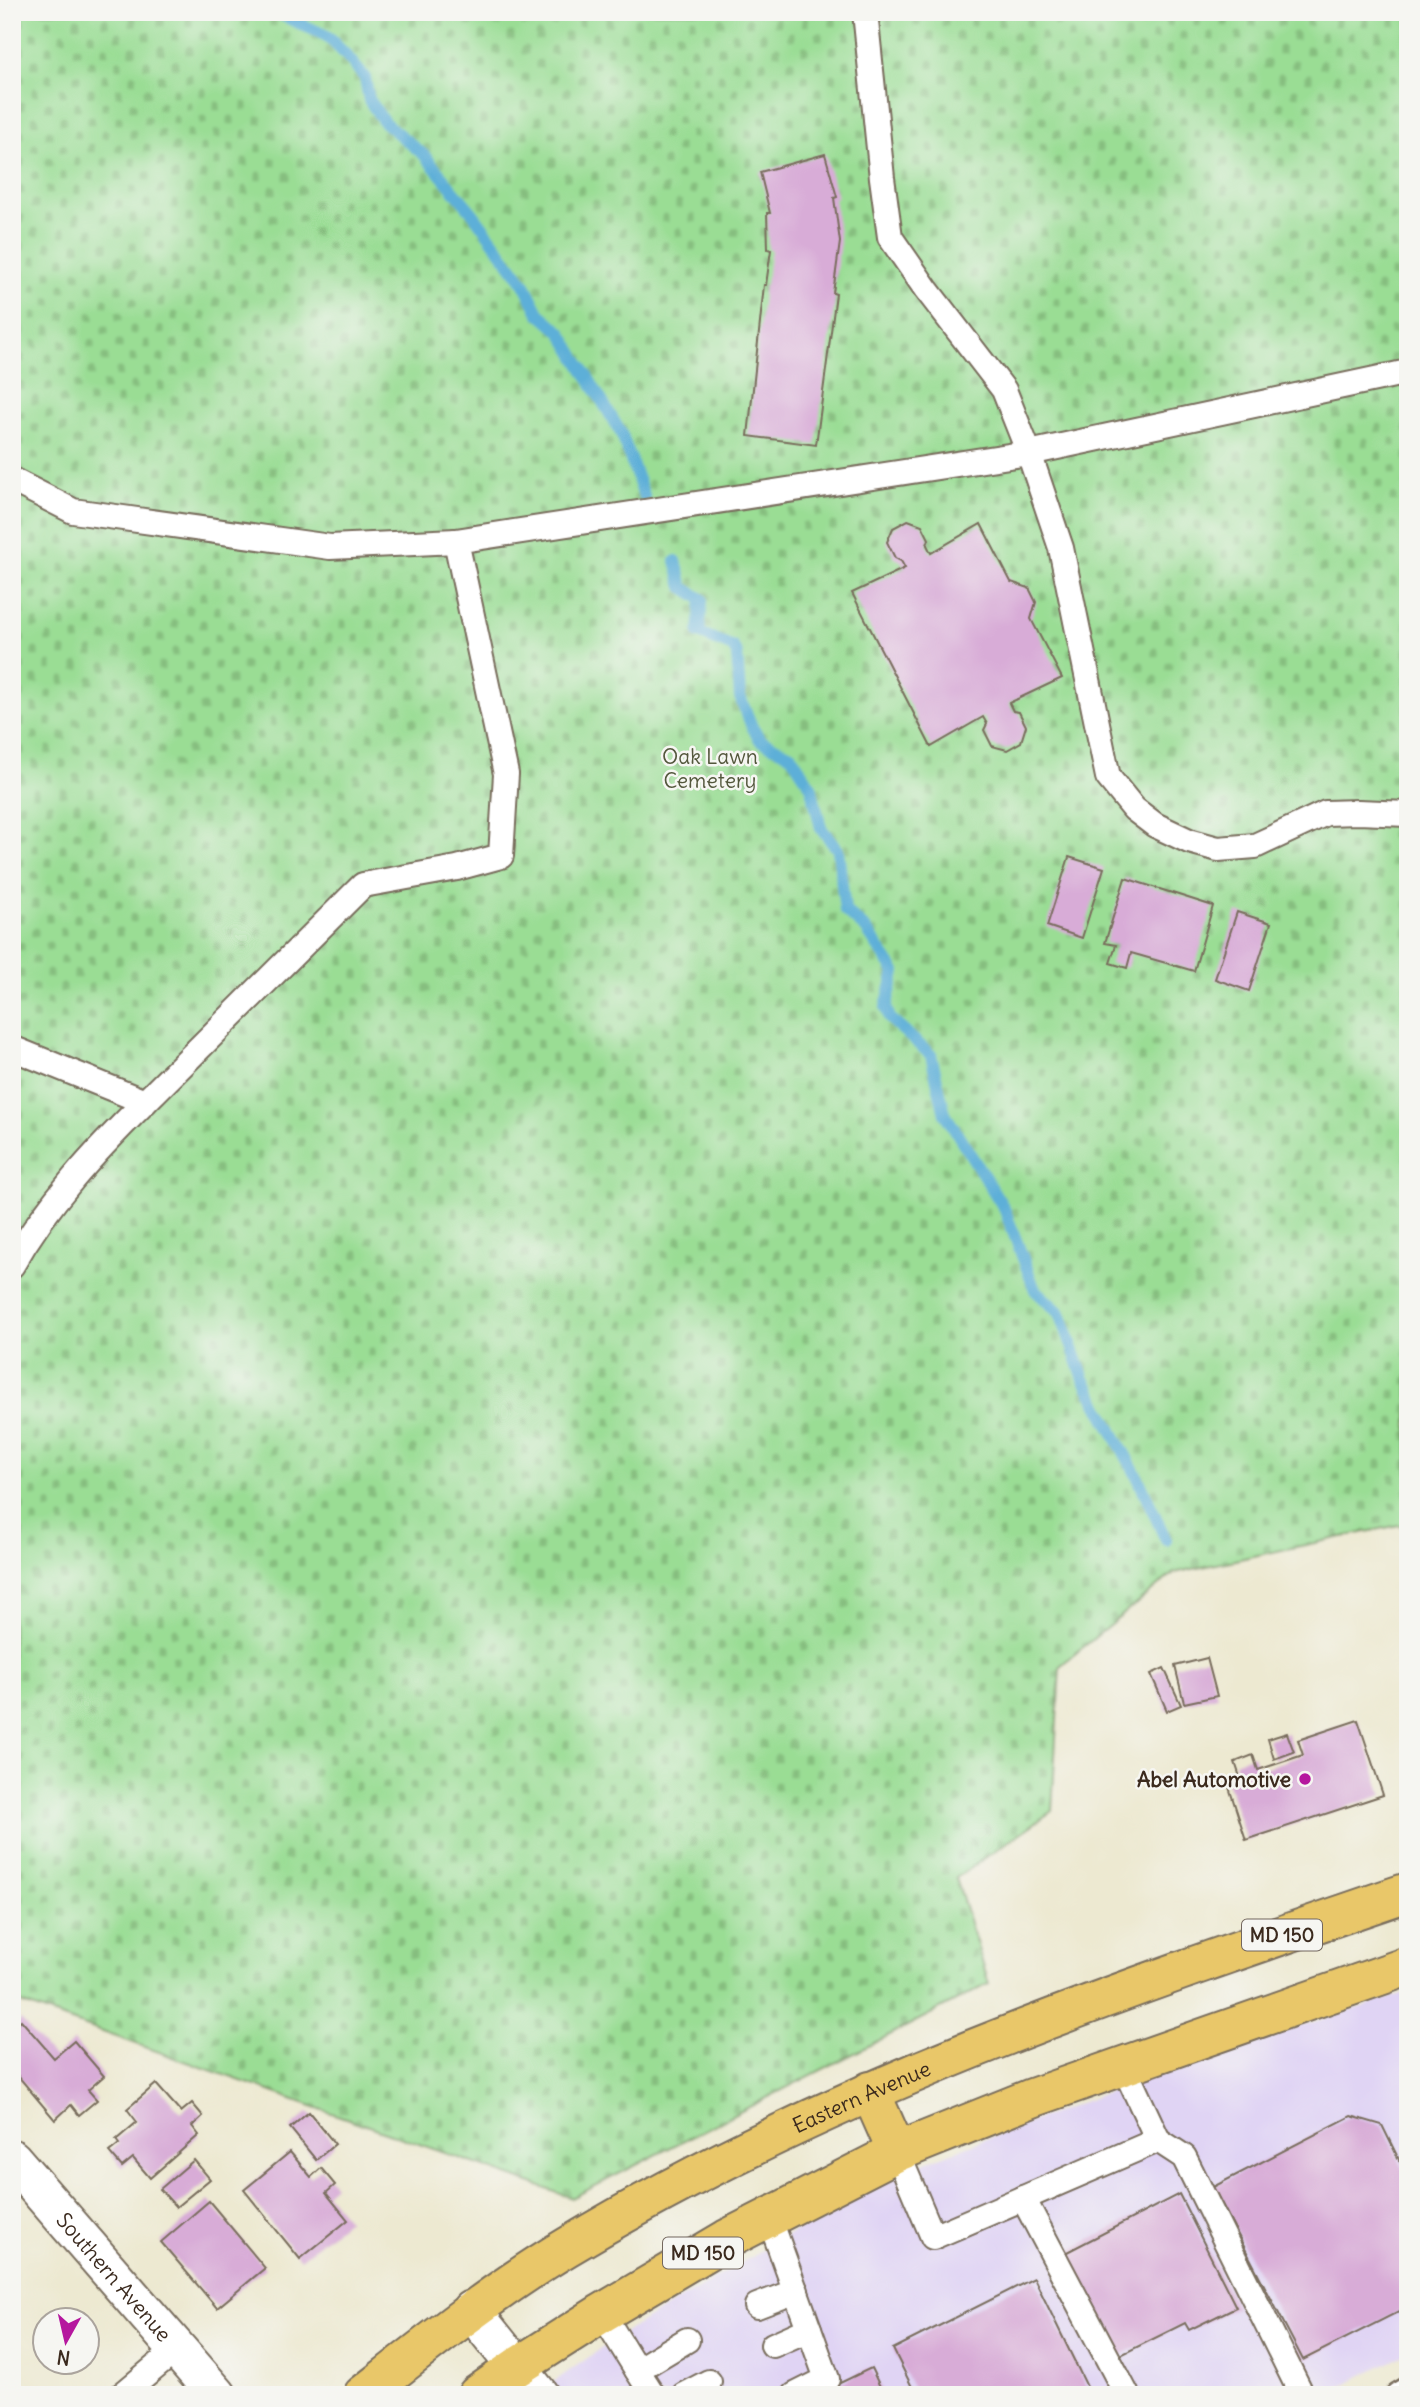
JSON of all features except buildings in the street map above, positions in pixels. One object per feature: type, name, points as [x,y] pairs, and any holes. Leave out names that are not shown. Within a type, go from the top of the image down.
[{"type":"main road","name":"Eastern Avenue","points":[[363,2395],[471,2309],[566,2247],[758,2142],[964,2051],[1071,2010],[1408,1892]]},
{"type":"main road","name":"MD 150","points":[[477,2395],[528,2381],[602,2313],[727,2239],[897,2152],[1032,2098],[1408,1966]]},
{"type":"main road","points":[[870,2091],[897,2152]]},
{"type":"street","name":"Southern Avenue","points":[[12,2159],[217,2395]]},
{"type":"street","points":[[471,2309],[528,2381]]},
{"type":"lane","points":[[865,12],[890,237],[926,289],[1004,390],[1029,453],[1061,548],[1108,777],[1133,809],[1155,825],[1189,841],[1218,849],[1255,846],[1326,813],[1408,814]]},
{"type":"lane","points":[[12,480],[73,511],[330,547],[456,541],[1029,453],[1408,372]]},
{"type":"lane","points":[[12,1265],[33,1228],[97,1150],[363,885],[457,868],[501,856],[506,774],[456,541]]},
{"type":"lane","points":[[12,1048],[145,1102]]},
{"type":"lane","points":[[1123,2065],[1158,2140],[1184,2157],[1302,2395]]},
{"type":"lane","points":[[897,2152],[933,2237],[1158,2140]]},
{"type":"lane","points":[[1023,2198],[1127,2395]]},
{"type":"lane","points":[[769,2217],[827,2379],[795,2395]]},
{"type":"lane","points":[[757,2306],[796,2291]]},
{"type":"lane","points":[[602,2313],[653,2395]]},
{"type":"lane","points":[[773,2345],[809,2329]]},
{"type":"lane","points":[[637,2370],[687,2340]]},
{"type":"lane","points":[[122,2395],[177,2349]]},
{"type":"lane","points":[[684,2395],[709,2382]]},
{"type":"lane","points":[[1398,2395],[1408,2389]]},
{"type":"shaded area","points":[[1408,1992],[1408,2352],[1324,2395],[535,2395],[622,2334],[882,2179],[1190,2061]]},
{"type":"green space","name":"Oak Lawn Cemetery","points":[[12,12],[1408,12],[1408,1527],[1399,1525],[1174,1573],[1060,1666],[1052,1811],[956,1878],[989,1984],[572,2198],[12,2000]]},
{"type":"waterway","points":[[275,12],[327,36],[346,55],[365,78],[369,100],[384,122],[425,156],[472,212],[524,283],[539,313],[561,332],[621,433],[644,496]]},
{"type":"waterway","points":[[676,561],[683,587],[702,599],[699,633],[733,647],[737,654],[740,697],[752,727],[760,740],[791,755],[811,786],[821,828],[838,850],[845,911],[866,929],[895,972],[886,1007],[890,1019],[931,1055],[945,1114],[1004,1208],[1035,1290],[1060,1313],[1084,1379],[1138,1478],[1166,1540]]},
{"type":"place","name":"Abel Automotive","points":[[1305,1779]]}]
